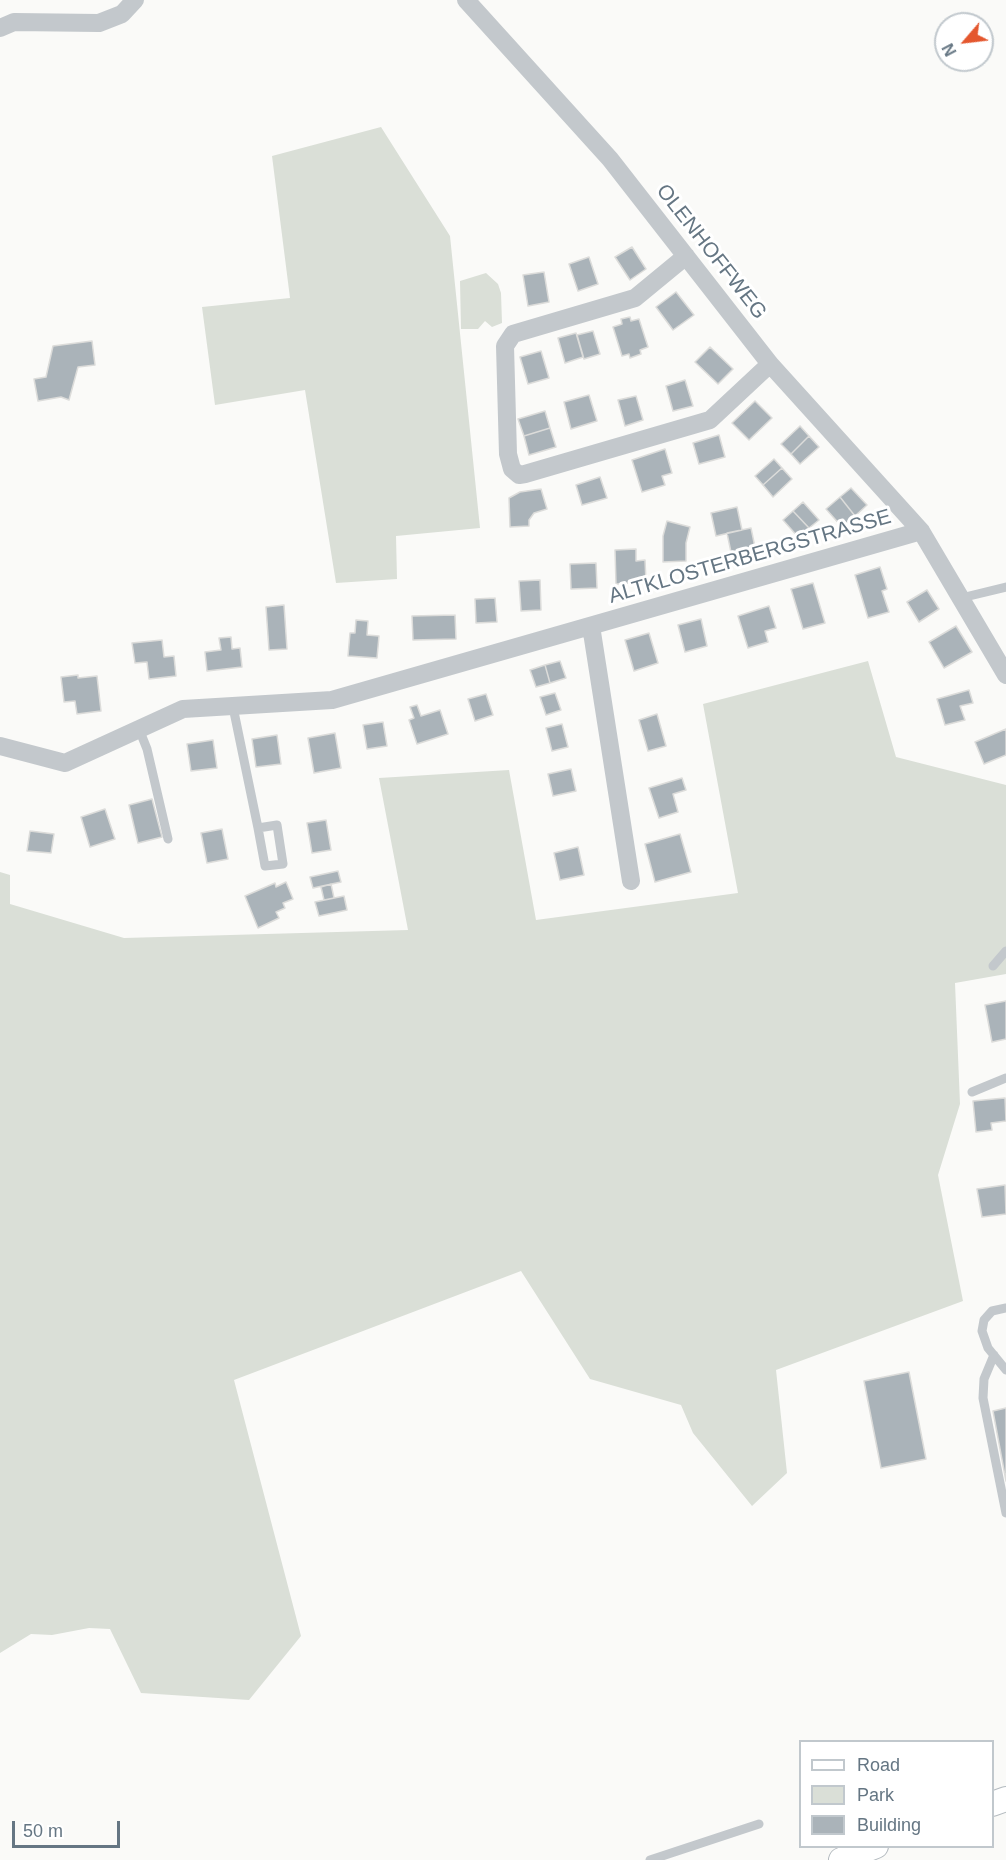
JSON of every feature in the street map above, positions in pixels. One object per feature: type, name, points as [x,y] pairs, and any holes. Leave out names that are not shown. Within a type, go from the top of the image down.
[{"type":"main road","points":[[841,1860],[871,1848]]},
{"type":"street","points":[[0,28],[14,22],[99,23],[122,14],[135,0]]},
{"type":"street","name":"OLENHOFFWEG","points":[[466,0],[610,159],[770,364],[921,531],[1006,675]]},
{"type":"street","points":[[686,256],[635,298],[513,334],[505,346],[508,454],[512,470],[519,476],[710,420],[770,364]]},
{"type":"street","name":"ALTKLOSTERBERGSTRASSE","points":[[0,746],[65,763],[183,709],[332,700],[858,547],[921,531]]},
{"type":"street","name":"ALTKLOSTERBERGSTRASSE","points":[[591,626],[631,880]]},
{"type":"lane","points":[[960,598],[1006,587]]},
{"type":"lane","points":[[233,707],[265,866],[283,864],[277,825],[258,828]]},
{"type":"lane","points":[[139,729],[147,749],[168,839]]},
{"type":"lane","points":[[993,966],[1006,951]]},
{"type":"lane","points":[[972,1092],[1006,1078]]},
{"type":"lane","points":[[1006,1308],[992,1311],[984,1320],[982,1331],[994,1355],[1006,1370]]},
{"type":"lane","points":[[994,1355],[984,1379],[983,1398],[1006,1513]]},
{"type":"lane","points":[[650,1860],[759,1824]]},
{"type":"green space","points":[[381,127],[450,236],[480,528],[396,536],[397,579],[336,583],[305,390],[215,405],[202,307],[290,298],[272,156]]},
{"type":"green space","points":[[486,273],[498,284],[501,293],[502,323],[492,327],[485,321],[478,329],[461,329],[460,281]]},
{"type":"green space","points":[[868,661],[896,757],[1006,785],[1006,974],[955,983],[960,1104],[938,1175],[963,1301],[776,1370],[787,1473],[752,1506],[693,1433],[681,1405],[590,1379],[521,1271],[234,1380],[301,1636],[249,1700],[141,1693],[110,1629],[89,1628],[52,1635],[31,1634],[0,1653],[0,872],[10,875],[10,904],[124,938],[408,930],[379,778],[509,770],[536,920],[738,893],[703,704]]},
{"type":"building","points":[[632,247],[646,269],[630,280],[615,257]]},
{"type":"building","points":[[589,257],[598,284],[578,291],[569,264]]},
{"type":"building","points":[[544,272],[549,302],[528,306],[523,275]]},
{"type":"building","points":[[676,292],[694,315],[673,330],[656,307]]},
{"type":"building","points":[[630,317],[631,321],[639,319],[648,347],[640,350],[641,354],[630,358],[629,354],[622,356],[613,327],[622,324],[621,319]]},
{"type":"building","points":[[593,331],[600,354],[584,359],[577,335]]},
{"type":"building","points":[[576,333],[583,357],[565,363],[558,338]]},
{"type":"building","points":[[92,341],[95,365],[78,367],[69,400],[61,397],[38,401],[34,379],[46,377],[53,346]]},
{"type":"building","points":[[710,347],[733,369],[718,384],[695,362]]},
{"type":"building","points":[[541,351],[549,378],[528,384],[520,357]]},
{"type":"building","points":[[685,380],[693,406],[673,411],[666,386]]},
{"type":"building","points":[[589,395],[597,421],[571,429],[564,402]]},
{"type":"building","points":[[636,396],[643,420],[625,426],[618,400]]},
{"type":"building","points":[[755,401],[772,418],[749,440],[732,423]]},
{"type":"building","points":[[545,411],[550,428],[524,436],[518,419]]},
{"type":"building","points":[[800,426],[809,436],[791,454],[781,444]]},
{"type":"building","points":[[550,428],[556,447],[529,455],[524,436]]},
{"type":"building","points":[[719,435],[725,457],[699,464],[693,443]]},
{"type":"building","points":[[809,436],[819,447],[800,464],[791,454]]},
{"type":"building","points":[[665,449],[672,473],[662,476],[665,485],[642,492],[632,460]]},
{"type":"building","points":[[774,459],[782,468],[763,485],[755,476]]},
{"type":"building","points":[[782,468],[792,479],[773,497],[763,485]]},
{"type":"building","points":[[600,477],[607,498],[582,505],[576,485]]},
{"type":"building","points":[[851,488],[867,505],[855,516],[840,497]]},
{"type":"building","points":[[541,489],[547,509],[534,513],[529,520],[529,526],[510,527],[509,498],[520,492]]},
{"type":"building","points":[[840,497],[855,516],[842,527],[826,509]]},
{"type":"building","points":[[803,502],[819,520],[809,528],[793,511]]},
{"type":"building","points":[[737,507],[742,530],[716,536],[711,513]]},
{"type":"building","points":[[793,511],[809,528],[799,538],[783,520]]},
{"type":"building","points":[[667,521],[690,527],[686,543],[686,561],[663,562],[663,536]]},
{"type":"building","points":[[751,528],[756,552],[732,557],[727,533]]},
{"type":"building","points":[[636,549],[636,561],[645,560],[646,582],[616,584],[615,550]]},
{"type":"building","points":[[596,563],[597,588],[571,589],[570,564]]},
{"type":"building","points":[[880,567],[887,589],[882,591],[889,612],[868,618],[855,575]]},
{"type":"building","points":[[540,580],[541,610],[521,611],[519,581]]},
{"type":"building","points":[[813,583],[825,623],[803,629],[791,589]]},
{"type":"building","points":[[927,590],[939,609],[919,622],[907,602]]},
{"type":"building","points":[[495,598],[497,622],[476,623],[475,599]]},
{"type":"building","points":[[284,605],[287,649],[269,650],[266,607]]},
{"type":"building","points":[[769,606],[776,628],[765,631],[768,642],[748,648],[738,616]]},
{"type":"building","points":[[455,615],[456,639],[413,640],[412,616]]},
{"type":"building","points":[[701,619],[707,646],[685,652],[678,625]]},
{"type":"building","points":[[356,620],[368,621],[367,635],[379,636],[377,658],[348,656],[350,633],[355,633]]},
{"type":"building","points":[[956,626],[972,652],[944,668],[929,642]]},
{"type":"building","points":[[649,633],[658,663],[634,671],[625,640]]},
{"type":"building","points":[[231,637],[232,649],[240,648],[242,667],[207,671],[205,652],[221,650],[219,638]]},
{"type":"building","points":[[162,640],[164,657],[174,656],[176,676],[149,679],[147,662],[135,663],[132,643]]},
{"type":"building","points":[[560,661],[566,678],[550,683],[545,665]]},
{"type":"building","points":[[545,665],[550,683],[536,687],[530,670]]},
{"type":"building","points":[[78,675],[78,678],[97,676],[101,711],[77,714],[75,701],[64,702],[61,677]]},
{"type":"building","points":[[969,690],[973,703],[960,706],[965,720],[945,725],[937,699]]},
{"type":"building","points":[[555,693],[561,710],[546,715],[540,697]]},
{"type":"building","points":[[486,694],[493,715],[475,721],[468,699]]},
{"type":"building","points":[[417,705],[421,716],[440,710],[448,734],[417,744],[409,720],[414,718],[410,707]]},
{"type":"building","points":[[657,714],[666,746],[648,751],[639,720]]},
{"type":"building","points":[[383,722],[387,746],[367,749],[363,725]]},
{"type":"building","points":[[562,724],[568,747],[552,751],[546,728]]},
{"type":"building","points":[[1006,729],[1006,755],[984,764],[975,742]]},
{"type":"building","points":[[335,733],[341,768],[314,773],[308,738]]},
{"type":"building","points":[[277,735],[281,764],[256,767],[252,739]]},
{"type":"building","points":[[213,740],[217,768],[191,771],[187,744]]},
{"type":"building","points":[[571,769],[576,791],[553,796],[548,774]]},
{"type":"building","points":[[682,778],[686,790],[673,794],[678,812],[659,818],[649,788]]},
{"type":"building","points":[[152,799],[162,837],[138,843],[129,805]]},
{"type":"building","points":[[105,809],[115,839],[90,847],[81,817]]},
{"type":"building","points":[[326,820],[331,850],[312,853],[307,823]]},
{"type":"building","points":[[222,829],[228,859],[207,863],[201,833]]},
{"type":"building","points":[[30,831],[54,834],[51,853],[27,851]]},
{"type":"building","points":[[680,834],[691,872],[655,882],[645,844]]},
{"type":"building","points":[[578,847],[584,875],[560,880],[554,853]]},
{"type":"building","points":[[338,871],[341,882],[313,888],[310,877]]},
{"type":"building","points":[[286,882],[293,899],[283,903],[285,908],[276,912],[279,918],[258,928],[245,896],[275,883],[276,887]]},
{"type":"building","points":[[331,884],[334,898],[324,900],[321,887]]},
{"type":"building","points":[[344,896],[347,910],[319,916],[315,902]]},
{"type":"building","points":[[1006,1001],[1006,1039],[992,1042],[985,1005]]},
{"type":"building","points":[[1005,1098],[1006,1121],[991,1123],[992,1130],[976,1132],[973,1101]]},
{"type":"building","points":[[1005,1185],[1006,1214],[982,1217],[977,1189]]},
{"type":"building","points":[[909,1372],[926,1459],[881,1468],[864,1381]]},
{"type":"building","points":[[1006,1408],[1006,1481],[993,1411]]}]
